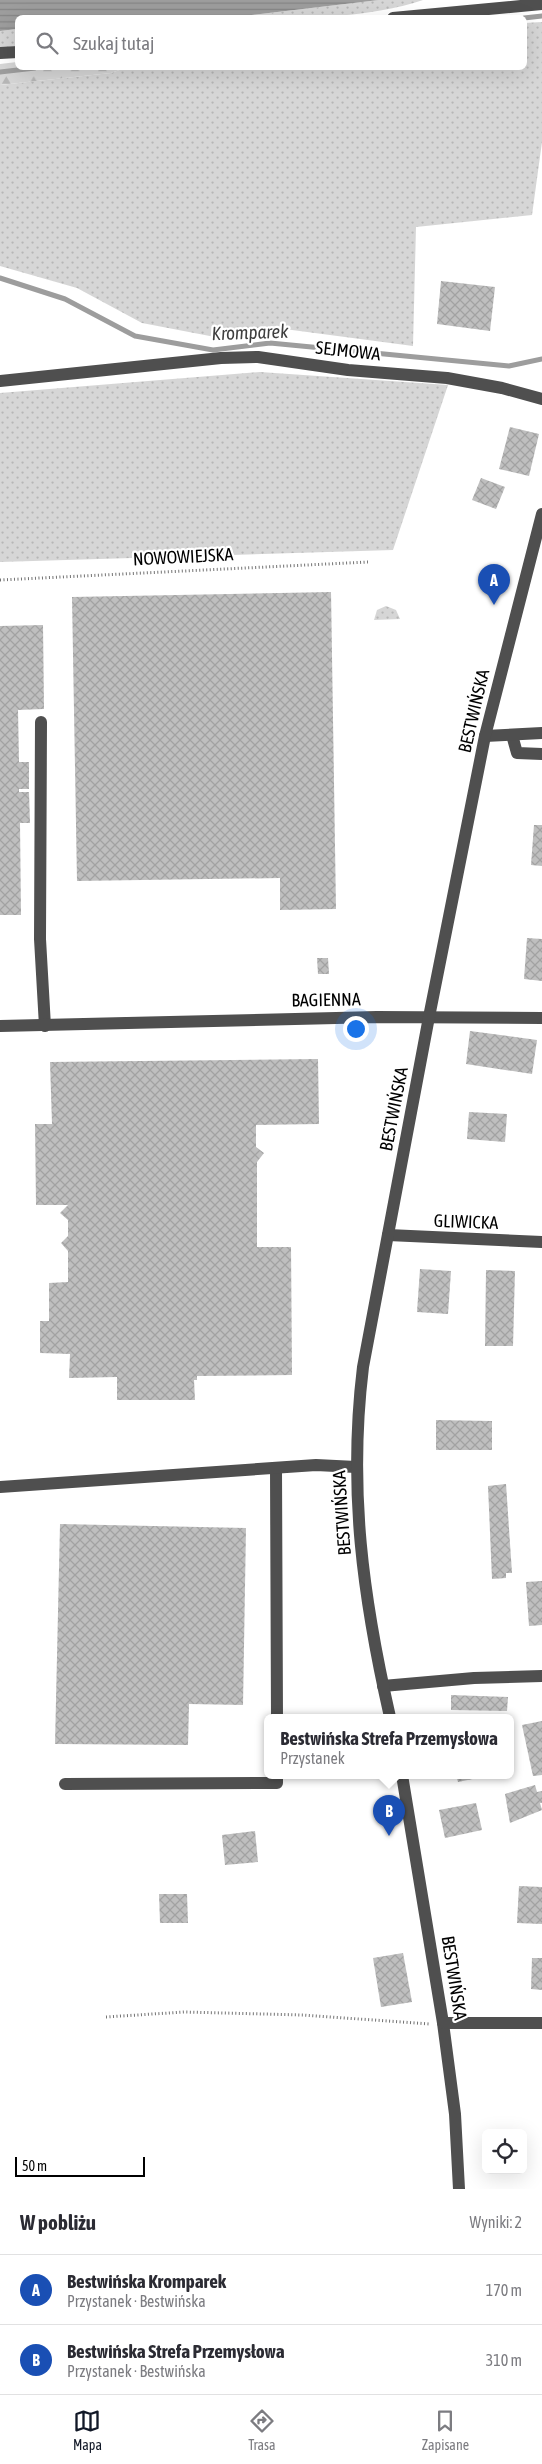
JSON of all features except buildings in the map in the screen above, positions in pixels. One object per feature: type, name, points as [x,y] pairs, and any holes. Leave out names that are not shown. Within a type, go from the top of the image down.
[{"type":"street","points":[[425,15],[542,4]]},
{"type":"street","points":[[0,53],[15,52]]},
{"type":"street","name":"SEJMOWA","points":[[0,381],[221,358],[258,357],[348,370],[447,378],[502,388],[542,399]]},
{"type":"street","name":"BESTWIŃSKA","points":[[389,1714],[365,1582],[358,1523],[357,1418],[363,1367],[429,1017],[485,736],[542,514]]},
{"type":"street","points":[[41,722],[40,939],[45,1026]]},
{"type":"street","points":[[485,736],[542,733]]},
{"type":"street","points":[[512,735],[517,753],[542,754]]},
{"type":"street","name":"BAGIENNA","points":[[0,1026],[224,1020],[429,1017],[542,1018]]},
{"type":"street","name":"GLIWICKA","points":[[388,1235],[542,1242]]},
{"type":"street","points":[[0,1487],[276,1468],[356,1467]]},
{"type":"street","points":[[276,1468],[276,1714]]},
{"type":"street","points":[[383,1686],[542,1676]]},
{"type":"street","points":[[65,1784],[277,1783],[277,1779]]},
{"type":"street","name":"BESTWIŃSKA","points":[[403,1779],[443,2023],[454,2114],[459,2189]]},
{"type":"street","points":[[443,2023],[542,2023]]},
{"type":"path","name":"NOWOWIEJSKA","points":[[0,580],[368,562]]},
{"type":"path","points":[[106,2017],[194,2012],[303,2015],[443,2023]]},
{"type":"green space","points":[[379,0],[423,0],[375,12],[350,15],[252,15]]},
{"type":"green space","points":[[542,22],[542,142],[532,215],[416,227],[413,346],[277,328],[215,337],[142,323],[77,288],[0,266],[0,85],[111,73],[119,70],[527,70],[527,23]]},
{"type":"green space","points":[[15,29],[15,46],[0,48],[0,31]]},
{"type":"green space","points":[[15,62],[15,70],[119,70],[111,73],[0,85],[0,64]]},
{"type":"green space","points":[[260,372],[448,385],[393,550],[0,562],[0,393]]},
{"type":"green space","points":[[386,606],[396,610],[400,619],[374,620],[377,610]]},
{"type":"shaded area","points":[[0,0],[379,0],[252,15],[15,15],[15,29],[0,31]]},
{"type":"waterway","points":[[527,18],[542,16]]},
{"type":"waterway","points":[[0,72],[18,70]]},
{"type":"waterway","name":"Kromparek","points":[[0,278],[65,299],[135,336],[213,350],[270,343],[509,366],[542,359]]},
{"type":"place","name":"Bestwińska Kromparek","points":[[494,605]]},
{"type":"place","name":"Bestwińska Strefa Przemysłowa","points":[[389,1836]]}]
